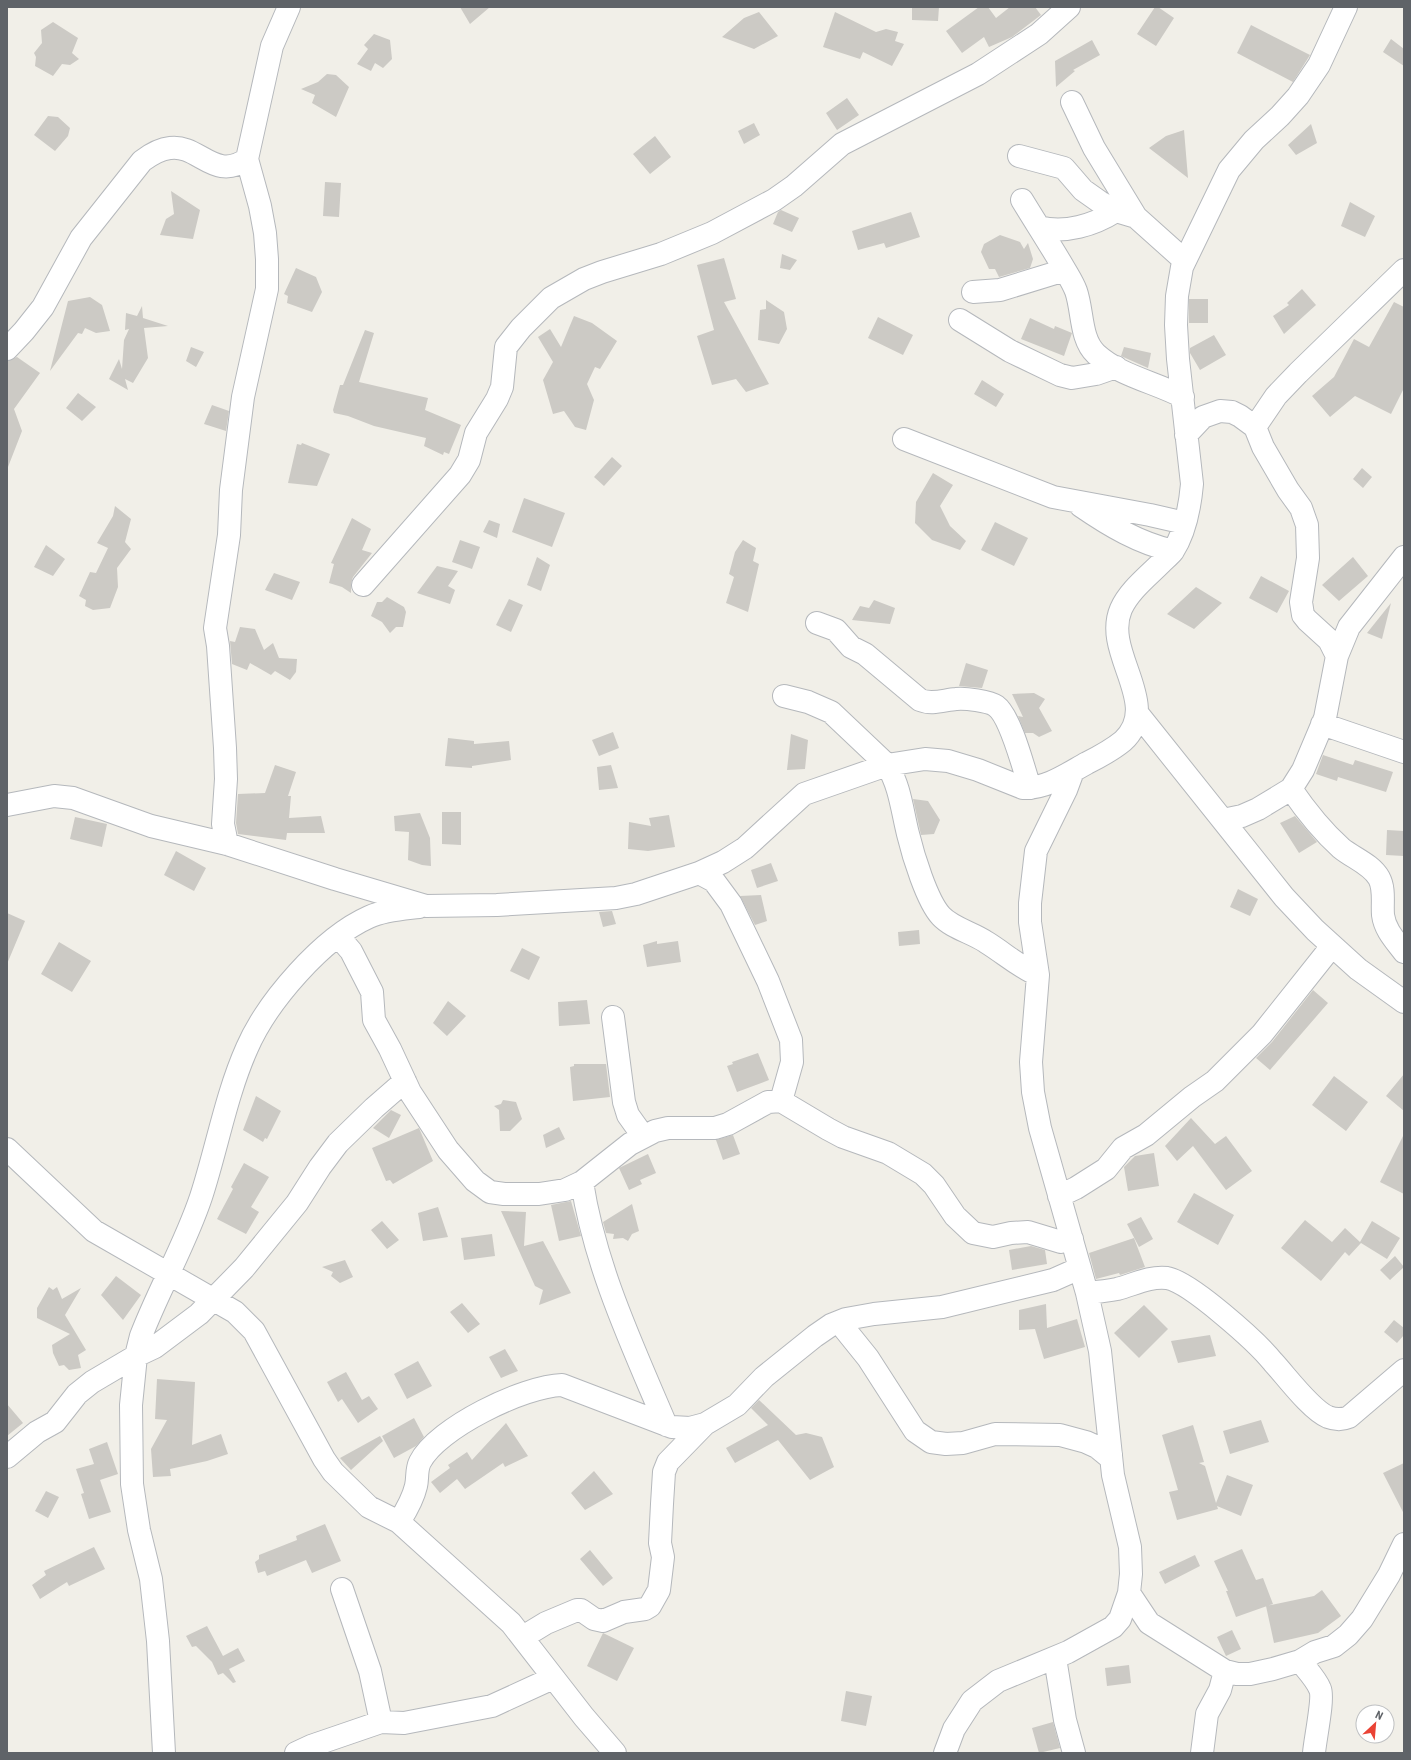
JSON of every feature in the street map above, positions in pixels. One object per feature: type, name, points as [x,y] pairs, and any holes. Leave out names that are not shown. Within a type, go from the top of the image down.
[{"type":"street","points":[[227,844],[223,824],[226,779],[225,748],[222,725],[218,646],[215,628],[229,535],[231,490],[243,397],[267,289],[267,259],[260,206],[247,159],[272,46],[289,7]]},
{"type":"street","points":[[363,585],[460,475],[469,460],[476,433],[497,399],[502,386],[506,347],[521,328],[551,298],[584,279],[661,254],[712,233],[774,200],[794,186],[842,144],[978,74],[1040,34],[1069,7]]},
{"type":"street","points":[[164,1753],[158,1641],[150,1579],[139,1530],[132,1484],[131,1405],[136,1356],[141,1336],[150,1312],[169,1274],[200,1198],[214,1148],[247,1047],[269,1009],[297,975],[338,936],[369,917],[393,910],[426,906],[497,905],[598,900],[636,894],[698,873],[723,862],[745,848],[804,794],[887,764],[925,759],[948,761],[978,770],[1015,785],[1030,788],[1050,783],[1104,754],[1123,740],[1132,730],[1138,714],[1136,695],[1120,648],[1116,628],[1118,620],[1122,608],[1132,592],[1173,551],[1185,524],[1190,500],[1192,484],[1178,360],[1176,325],[1177,296],[1184,260],[1229,170],[1254,140],[1280,116],[1298,96],[1319,65],[1346,7]]},
{"type":"street","points":[[1072,102],[1094,148],[1136,217],[1184,260]]},
{"type":"street","points":[[7,349],[43,307],[81,238],[142,160],[154,152],[170,147],[189,151],[218,166],[229,167],[240,164],[247,159]]},
{"type":"street","points":[[1019,156],[1064,168],[1083,190],[1100,202],[1116,211],[1136,217]]},
{"type":"street","points":[[1022,200],[1054,249],[1073,283],[1078,296],[1085,333],[1090,347],[1104,360],[1116,367],[1138,378],[1166,388],[1183,397]]},
{"type":"street","points":[[1039,227],[1048,229],[1089,225],[1116,211]]},
{"type":"street","points":[[973,292],[1000,290],[1065,270]]},
{"type":"street","points":[[1255,427],[1276,396],[1346,328],[1384,287],[1404,270]]},
{"type":"street","points":[[960,320],[1010,351],[1060,375],[1072,378],[1096,374],[1116,367]]},
{"type":"street","points":[[1186,435],[1203,416],[1220,411],[1232,412],[1255,427],[1263,447],[1301,508],[1308,526],[1308,558],[1301,602],[1303,615],[1329,640],[1337,656]]},
{"type":"street","points":[[904,439],[1053,497],[1130,511],[1185,524]]},
{"type":"street","points":[[1075,502],[1118,531],[1173,551]]},
{"type":"street","points":[[1223,820],[1242,816],[1258,809],[1291,789],[1303,770],[1322,724],[1337,656],[1349,627],[1404,557]]},
{"type":"street","points":[[817,623],[836,630],[851,647],[865,654],[920,700],[931,702],[964,699],[986,702],[996,706],[1013,736],[1030,788]]},
{"type":"street","points":[[784,696],[808,702],[832,712],[887,764],[893,775],[898,790],[914,856],[933,904],[940,916],[987,942],[1025,969],[1038,974]]},
{"type":"street","points":[[1138,714],[1284,897],[1332,946],[1358,969],[1404,1002]]},
{"type":"street","points":[[1322,724],[1404,752]]},
{"type":"street","points":[[945,1753],[954,1729],[972,1700],[998,1681],[1068,1652],[1113,1627],[1120,1619],[1129,1593],[1131,1574],[1130,1547],[1116,1489],[1102,1360],[1087,1293],[1040,1128],[1033,1092],[1031,1062],[1038,974],[1030,922],[1030,903],[1034,860],[1036,851],[1066,790],[1073,771]]},
{"type":"street","points":[[1291,789],[1315,822],[1342,849],[1366,865],[1379,878],[1382,886],[1383,916],[1390,934],[1404,952]]},
{"type":"street","points":[[7,805],[54,796],[73,798],[151,826],[227,844],[335,879],[426,906]]},
{"type":"street","points":[[698,873],[714,881],[731,904],[768,981],[791,1040],[792,1062],[781,1101]]},
{"type":"street","points":[[338,936],[351,951],[372,992],[374,1020],[405,1081],[448,1150],[483,1188],[490,1192],[504,1194],[539,1194],[565,1190],[582,1182],[616,1154],[655,1130],[668,1128],[715,1128],[728,1124],[768,1102],[781,1101],[843,1137],[888,1153],[923,1174],[934,1185],[955,1216],[973,1233],[992,1238],[1012,1233],[1028,1232],[1061,1242],[1072,1239]]},
{"type":"street","points":[[1059,1196],[1076,1188],[1106,1169],[1123,1148],[1146,1135],[1192,1097],[1215,1081],[1262,1034],[1332,946]]},
{"type":"street","points":[[612,1017],[624,1102],[628,1115],[643,1136]]},
{"type":"street","points":[[7,1457],[37,1432],[55,1422],[77,1394],[92,1382],[136,1356],[155,1347],[199,1314],[244,1268],[297,1203],[320,1167],[338,1143],[374,1108],[405,1081]]},
{"type":"street","points":[[7,1149],[94,1231],[235,1312],[254,1331],[324,1459],[333,1472],[369,1507],[399,1522],[497,1610],[523,1637],[553,1678],[615,1753]]},
{"type":"street","points":[[582,1182],[586,1212],[615,1303],[666,1425]]},
{"type":"street","points":[[523,1637],[546,1623],[577,1610],[580,1610],[594,1620],[603,1621],[624,1612],[645,1609],[650,1606],[659,1590],[663,1557],[660,1542],[664,1472],[668,1462],[705,1424],[736,1405],[764,1377],[796,1349],[839,1322],[857,1316],[924,1310],[962,1303],[1052,1280],[1080,1268]]},
{"type":"street","points":[[1087,1293],[1117,1289],[1140,1281],[1167,1278],[1179,1282],[1234,1323],[1273,1361],[1282,1374],[1318,1410],[1327,1417],[1335,1419],[1342,1420],[1349,1417],[1404,1370]]},
{"type":"street","points":[[839,1322],[868,1358],[915,1431],[931,1442],[946,1444],[963,1443],[994,1434],[1060,1435],[1086,1442],[1097,1447],[1108,1456],[1111,1454]]},
{"type":"street","points":[[399,1522],[415,1490],[418,1468],[422,1459],[438,1442],[462,1423],[497,1404],[542,1387],[562,1385],[666,1425],[690,1428],[705,1424]]},
{"type":"street","points":[[1129,1593],[1149,1622],[1225,1670],[1237,1674],[1250,1674],[1300,1661],[1315,1652],[1334,1646],[1348,1635],[1362,1619],[1389,1575],[1404,1544]]},
{"type":"street","points":[[342,1589],[370,1671],[381,1722]]},
{"type":"street","points":[[1055,1658],[1066,1720],[1074,1753]]},
{"type":"street","points":[[1300,1661],[1318,1683],[1323,1699],[1319,1713],[1314,1753]]},
{"type":"street","points":[[1202,1753],[1207,1714],[1220,1690],[1225,1670]]},
{"type":"street","points":[[296,1753],[311,1746],[381,1722],[404,1723],[492,1706],[553,1678]]},
{"type":"building","points":[[460,7],[490,7],[470,24]]},
{"type":"building","points":[[912,7],[939,7],[938,21],[912,20]]},
{"type":"building","points":[[979,7],[988,7],[996,18],[1010,7],[1035,7],[1041,15],[1012,37],[989,47],[984,37],[962,53],[946,31]]},
{"type":"building","points":[[1155,7],[1158,7],[1174,18],[1156,46],[1137,34]]},
{"type":"building","points":[[759,12],[778,36],[754,49],[722,37],[744,18]]},
{"type":"building","points":[[835,12],[876,32],[886,29],[898,32],[895,41],[904,44],[892,66],[863,52],[860,59],[823,47]]},
{"type":"building","points":[[53,22],[78,38],[72,53],[79,59],[70,65],[62,64],[53,76],[35,66],[36,57],[34,53],[42,43],[41,30]]},
{"type":"building","points":[[1251,25],[1310,55],[1293,82],[1237,53]]},
{"type":"building","points":[[374,34],[390,40],[392,59],[383,68],[375,63],[371,71],[357,64],[368,49],[364,45]]},
{"type":"building","points":[[1391,39],[1404,49],[1404,66],[1383,52]]},
{"type":"building","points":[[1092,40],[1100,55],[1073,70],[1075,71],[1056,87],[1055,61]]},
{"type":"building","points":[[327,74],[336,75],[349,87],[336,117],[312,103],[315,95],[301,89],[318,82]]},
{"type":"building","points":[[847,98],[859,115],[837,130],[826,113]]},
{"type":"building","points":[[48,116],[58,117],[70,128],[68,136],[55,151],[34,135]]},
{"type":"building","points":[[754,123],[760,135],[744,144],[738,131]]},
{"type":"building","points":[[1311,124],[1317,143],[1296,155],[1288,145]]},
{"type":"building","points":[[1184,130],[1188,178],[1149,148],[1166,136]]},
{"type":"building","points":[[655,136],[671,157],[650,174],[633,154]]},
{"type":"building","points":[[325,182],[341,183],[339,217],[323,216]]},
{"type":"building","points":[[171,191],[200,210],[193,239],[160,235],[166,219],[174,214]]},
{"type":"building","points":[[1350,202],[1375,216],[1365,237],[1341,226]]},
{"type":"building","points":[[781,210],[799,218],[792,232],[773,224],[778,212]]},
{"type":"building","points":[[911,212],[920,237],[886,248],[884,243],[858,250],[852,231]]},
{"type":"building","points":[[1000,235],[1020,242],[1024,249],[1028,243],[1033,259],[1030,268],[999,277],[995,269],[989,269],[981,252],[984,244]]},
{"type":"building","points":[[782,254],[797,260],[790,270],[780,268]]},
{"type":"building","points":[[724,258],[736,299],[724,302],[769,384],[746,392],[736,379],[712,385],[697,336],[714,330],[697,265]]},
{"type":"building","points":[[296,268],[316,277],[322,292],[312,312],[287,303],[288,296],[284,294]]},
{"type":"building","points":[[1302,289],[1316,305],[1284,334],[1273,316],[1289,305],[1287,303]]},
{"type":"building","points":[[90,297],[102,305],[110,331],[96,333],[85,328],[82,334],[78,333],[50,371],[68,301]]},
{"type":"building","points":[[1189,299],[1208,299],[1208,323],[1189,323]]},
{"type":"building","points":[[766,300],[784,312],[787,329],[779,344],[758,340],[760,310],[766,309]]},
{"type":"building","points":[[1394,302],[1404,307],[1404,388],[1391,414],[1355,396],[1330,417],[1312,396],[1334,377],[1354,339],[1369,347]]},
{"type":"building","points":[[142,306],[143,318],[168,326],[144,328],[148,358],[133,383],[125,379],[128,390],[109,379],[119,359],[122,369],[124,340],[129,329],[125,330],[126,313],[137,316]]},
{"type":"building","points":[[574,316],[592,323],[617,341],[600,369],[595,367],[587,384],[594,400],[586,430],[575,427],[564,411],[553,414],[543,380],[553,362],[538,337],[550,329],[561,347]]},
{"type":"building","points":[[878,317],[913,335],[903,355],[868,338]]},
{"type":"building","points":[[1030,318],[1054,329],[1055,326],[1072,333],[1064,356],[1021,339]]},
{"type":"building","points":[[365,330],[374,333],[359,382],[428,398],[425,410],[461,425],[449,454],[444,452],[443,455],[424,446],[426,438],[374,426],[348,416],[334,413],[333,410],[340,385],[343,385]]},
{"type":"building","points":[[1214,335],[1226,355],[1200,370],[1190,353],[1190,348]]},
{"type":"building","points":[[191,347],[204,352],[196,367],[186,361]]},
{"type":"building","points":[[1124,347],[1151,353],[1148,368],[1121,356]]},
{"type":"building","points":[[17,357],[40,373],[14,409],[22,431],[8,467],[7,361]]},
{"type":"building","points":[[982,380],[1004,394],[996,407],[974,394]]},
{"type":"building","points":[[78,393],[96,407],[82,421],[66,408]]},
{"type":"building","points":[[212,405],[229,411],[226,431],[204,424]]},
{"type":"building","points":[[302,443],[330,454],[317,486],[288,483],[297,444],[301,445]]},
{"type":"building","points":[[612,457],[622,466],[604,486],[594,477]]},
{"type":"building","points":[[1362,468],[1372,477],[1363,488],[1353,479]]},
{"type":"building","points":[[933,473],[953,485],[940,506],[950,526],[966,541],[960,550],[932,540],[915,523],[916,502]]},
{"type":"building","points":[[524,498],[565,513],[552,547],[512,532]]},
{"type":"building","points":[[115,506],[131,519],[125,542],[131,549],[117,568],[118,587],[110,608],[93,610],[85,606],[86,600],[79,596],[90,572],[96,573],[108,548],[97,543],[113,516]]},
{"type":"building","points":[[352,518],[371,529],[362,550],[372,553],[353,577],[351,583],[351,593],[342,587],[329,583],[334,564],[331,563]]},
{"type":"building","points":[[489,520],[500,524],[497,538],[483,532]]},
{"type":"building","points":[[995,522],[1028,538],[1014,566],[981,550]]},
{"type":"building","points":[[460,540],[480,547],[472,569],[452,562]]},
{"type":"building","points":[[743,540],[756,548],[753,561],[759,564],[748,612],[726,603],[734,577],[729,574],[735,552]]},
{"type":"building","points":[[46,545],[65,559],[53,576],[34,567]]},
{"type":"building","points":[[537,557],[550,565],[541,591],[527,585]]},
{"type":"building","points":[[1353,557],[1368,576],[1339,601],[1322,585]]},
{"type":"building","points":[[437,566],[458,571],[448,586],[455,590],[450,604],[417,593]]},
{"type":"building","points":[[274,573],[300,582],[292,600],[265,590]]},
{"type":"building","points":[[1261,576],[1289,591],[1277,613],[1249,598]]},
{"type":"building","points":[[1196,587],[1222,603],[1194,629],[1167,614]]},
{"type":"building","points":[[387,597],[404,607],[406,612],[403,627],[396,627],[390,633],[382,622],[371,616],[377,602],[382,602]]},
{"type":"building","points":[[509,599],[523,605],[511,632],[496,625]]},
{"type":"building","points":[[874,600],[895,608],[890,624],[852,620],[860,606],[869,608]]},
{"type":"building","points":[[1391,603],[1382,639],[1367,633]]},
{"type":"building","points":[[240,627],[255,629],[264,650],[273,643],[279,658],[297,659],[296,672],[290,680],[275,671],[271,675],[250,663],[247,670],[232,664],[230,641],[235,642]]},
{"type":"building","points":[[966,663],[988,670],[982,688],[959,686]]},
{"type":"building","points":[[1034,693],[1045,699],[1039,708],[1052,731],[1039,737],[1033,733],[1025,733],[1018,716],[1023,717],[1012,694]]},
{"type":"building","points":[[613,732],[619,748],[599,756],[592,740]]},
{"type":"building","points":[[791,734],[808,740],[805,769],[787,770]]},
{"type":"building","points":[[448,738],[474,741],[474,744],[509,741],[511,760],[472,766],[472,768],[445,766]]},
{"type":"building","points":[[1323,755],[1353,765],[1355,760],[1393,772],[1386,792],[1338,777],[1337,781],[1316,774]]},
{"type":"building","points":[[275,765],[296,772],[288,796],[291,796],[289,818],[321,816],[325,833],[287,833],[286,840],[238,834],[236,823],[238,794],[265,793]]},
{"type":"building","points":[[611,765],[618,788],[599,790],[597,767]]},
{"type":"building","points":[[913,799],[928,801],[940,820],[934,834],[921,835]]},
{"type":"building","points":[[442,812],[461,812],[461,845],[442,844]]},
{"type":"building","points":[[420,813],[430,838],[431,866],[422,865],[408,860],[409,832],[395,831],[394,816]]},
{"type":"building","points":[[669,815],[675,847],[648,851],[628,849],[629,822],[651,826],[649,818]]},
{"type":"building","points":[[1295,816],[1317,842],[1299,853],[1280,823]]},
{"type":"building","points":[[75,817],[107,824],[102,847],[70,839]]},
{"type":"building","points":[[1387,830],[1404,831],[1404,856],[1386,855]]},
{"type":"building","points":[[176,851],[206,868],[194,891],[164,875]]},
{"type":"building","points":[[771,863],[778,881],[757,888],[751,870]]},
{"type":"building","points":[[1238,889],[1258,899],[1250,916],[1230,907]]},
{"type":"building","points":[[761,895],[767,921],[755,925],[740,896]]},
{"type":"building","points":[[612,911],[616,924],[603,927],[599,912]]},
{"type":"building","points":[[7,913],[25,921],[7,964]]},
{"type":"building","points":[[919,930],[920,944],[899,946],[898,932]]},
{"type":"building","points":[[657,941],[657,944],[678,941],[681,962],[647,967],[643,945]]},
{"type":"building","points":[[59,942],[91,961],[72,992],[41,974]]},
{"type":"building","points":[[522,948],[540,957],[529,980],[510,971]]},
{"type":"building","points":[[1313,990],[1328,1003],[1270,1070],[1256,1058],[1272,1042]]},
{"type":"building","points":[[587,1000],[590,1024],[559,1026],[558,1002]]},
{"type":"building","points":[[448,1001],[466,1016],[447,1036],[433,1023]]},
{"type":"building","points":[[758,1053],[769,1080],[737,1092],[727,1066],[733,1064],[732,1062]]},
{"type":"building","points":[[574,1064],[606,1064],[610,1097],[573,1101],[570,1067],[574,1066]]},
{"type":"building","points":[[1404,1074],[1404,1111],[1386,1096]]},
{"type":"building","points":[[1334,1076],[1368,1102],[1346,1131],[1312,1105]]},
{"type":"building","points":[[256,1096],[281,1111],[267,1139],[265,1138],[263,1142],[243,1130]]},
{"type":"building","points":[[503,1100],[516,1102],[522,1119],[510,1131],[500,1131],[499,1110],[494,1106],[501,1104]]},
{"type":"building","points":[[391,1110],[401,1115],[389,1138],[373,1128]]},
{"type":"building","points":[[1191,1118],[1215,1144],[1226,1136],[1252,1171],[1226,1190],[1193,1146],[1177,1161],[1165,1146]]},
{"type":"building","points":[[559,1127],[565,1139],[546,1148],[543,1135]]},
{"type":"building","points":[[419,1128],[433,1161],[393,1184],[390,1180],[386,1181],[372,1148]]},
{"type":"building","points":[[1404,1134],[1404,1194],[1380,1182]]},
{"type":"building","points":[[733,1135],[740,1154],[723,1160],[716,1140]]},
{"type":"building","points":[[1154,1153],[1159,1186],[1128,1191],[1124,1167],[1135,1156]]},
{"type":"building","points":[[648,1154],[656,1173],[640,1180],[642,1184],[629,1190],[619,1168]]},
{"type":"building","points":[[244,1163],[269,1177],[251,1207],[259,1212],[246,1234],[217,1219],[233,1189],[231,1187]]},
{"type":"building","points":[[1194,1193],[1234,1215],[1218,1245],[1177,1222]]},
{"type":"building","points":[[571,1201],[581,1236],[559,1241],[551,1205]]},
{"type":"building","points":[[632,1204],[639,1231],[632,1234],[628,1241],[623,1238],[613,1239],[614,1234],[606,1233],[603,1222]]},
{"type":"building","points":[[438,1207],[448,1237],[423,1241],[418,1213]]},
{"type":"building","points":[[501,1211],[526,1212],[524,1246],[543,1241],[571,1293],[539,1305],[543,1290],[535,1286]]},
{"type":"building","points":[[1141,1217],[1153,1239],[1139,1247],[1127,1224]]},
{"type":"building","points":[[1305,1220],[1332,1242],[1345,1228],[1360,1242],[1372,1221],[1400,1238],[1387,1259],[1361,1243],[1349,1256],[1345,1252],[1321,1281],[1281,1248]]},
{"type":"building","points":[[382,1221],[399,1240],[387,1249],[371,1230]]},
{"type":"building","points":[[492,1234],[495,1256],[464,1260],[461,1238]]},
{"type":"building","points":[[1134,1238],[1145,1267],[1120,1275],[1119,1273],[1096,1279],[1089,1253]]},
{"type":"building","points":[[1031,1246],[1045,1250],[1047,1264],[1012,1270],[1009,1250]]},
{"type":"building","points":[[1395,1256],[1404,1267],[1390,1280],[1380,1270]]},
{"type":"building","points":[[345,1260],[353,1277],[340,1283],[331,1276],[333,1272],[322,1267]]},
{"type":"building","points":[[116,1276],[141,1295],[123,1320],[101,1295]]},
{"type":"building","points":[[49,1287],[53,1290],[57,1287],[62,1299],[81,1288],[65,1315],[86,1350],[78,1355],[81,1368],[69,1370],[64,1365],[59,1366],[53,1353],[52,1345],[70,1334],[37,1318],[37,1308]]},
{"type":"building","points":[[462,1303],[480,1324],[468,1333],[450,1312]]},
{"type":"building","points":[[1046,1304],[1047,1328],[1077,1319],[1085,1347],[1044,1359],[1035,1329],[1019,1330],[1019,1310]]},
{"type":"building","points":[[1144,1305],[1168,1329],[1139,1358],[1114,1333]]},
{"type":"building","points":[[1394,1320],[1404,1328],[1404,1335],[1397,1343],[1384,1332]]},
{"type":"building","points":[[1210,1335],[1216,1356],[1178,1363],[1171,1341]]},
{"type":"building","points":[[505,1349],[518,1371],[501,1378],[489,1357]]},
{"type":"building","points":[[418,1361],[432,1386],[407,1399],[394,1374]]},
{"type":"building","points":[[346,1372],[362,1400],[369,1396],[378,1409],[358,1423],[342,1399],[338,1402],[327,1382]]},
{"type":"building","points":[[157,1379],[195,1382],[192,1445],[221,1434],[228,1454],[207,1461],[170,1469],[171,1476],[153,1477],[151,1449],[167,1420],[155,1419]]},
{"type":"building","points":[[759,1400],[796,1435],[806,1433],[822,1437],[834,1467],[810,1480],[778,1440],[735,1463],[726,1448],[768,1425],[751,1408]]},
{"type":"building","points":[[7,1404],[23,1423],[7,1436]]},
{"type":"building","points":[[414,1418],[424,1437],[416,1446],[394,1458],[382,1436]]},
{"type":"building","points":[[1261,1420],[1269,1442],[1230,1454],[1223,1431]]},
{"type":"building","points":[[506,1423],[528,1456],[505,1467],[503,1463],[465,1489],[457,1479],[440,1493],[431,1482],[450,1468],[448,1465],[467,1452],[472,1460]]},
{"type":"building","points":[[1193,1425],[1204,1462],[1199,1463],[1205,1466],[1216,1503],[1227,1475],[1253,1485],[1241,1516],[1217,1506],[1218,1509],[1177,1520],[1169,1492],[1178,1490],[1162,1435]]},
{"type":"building","points":[[380,1436],[383,1441],[351,1470],[340,1458]]},
{"type":"building","points":[[107,1442],[118,1474],[100,1480],[111,1512],[89,1519],[81,1494],[84,1493],[76,1469],[94,1464],[89,1449]]},
{"type":"building","points":[[1404,1463],[1404,1514],[1383,1473]]},
{"type":"building","points":[[594,1471],[613,1494],[585,1510],[571,1493]]},
{"type":"building","points":[[46,1491],[59,1497],[48,1518],[35,1511]]},
{"type":"building","points":[[325,1524],[341,1561],[312,1573],[306,1560],[267,1576],[265,1571],[258,1573],[255,1562],[259,1559],[259,1555],[297,1540],[296,1536]]},
{"type":"building","points":[[94,1547],[105,1569],[69,1586],[67,1582],[40,1599],[32,1585],[46,1575],[44,1571]]},
{"type":"building","points":[[1242,1549],[1256,1580],[1263,1578],[1273,1604],[1236,1617],[1226,1591],[1228,1591],[1214,1561]]},
{"type":"building","points":[[590,1550],[613,1578],[603,1586],[580,1559]]},
{"type":"building","points":[[1195,1555],[1200,1566],[1165,1584],[1159,1572]]},
{"type":"building","points":[[1322,1590],[1341,1616],[1318,1633],[1274,1643],[1266,1606],[1314,1596]]},
{"type":"building","points":[[207,1626],[223,1656],[238,1648],[245,1661],[229,1669],[236,1682],[233,1683],[223,1673],[218,1675],[212,1662],[196,1646],[192,1647],[186,1636]]},
{"type":"building","points":[[1232,1630],[1241,1649],[1226,1656],[1217,1637]]},
{"type":"building","points":[[603,1633],[634,1648],[617,1681],[587,1666]]},
{"type":"building","points":[[1129,1665],[1131,1683],[1107,1686],[1105,1668]]},
{"type":"building","points":[[846,1691],[872,1696],[866,1726],[841,1721]]},
{"type":"building","points":[[1053,1722],[1060,1748],[1039,1753],[1032,1728]]}]
